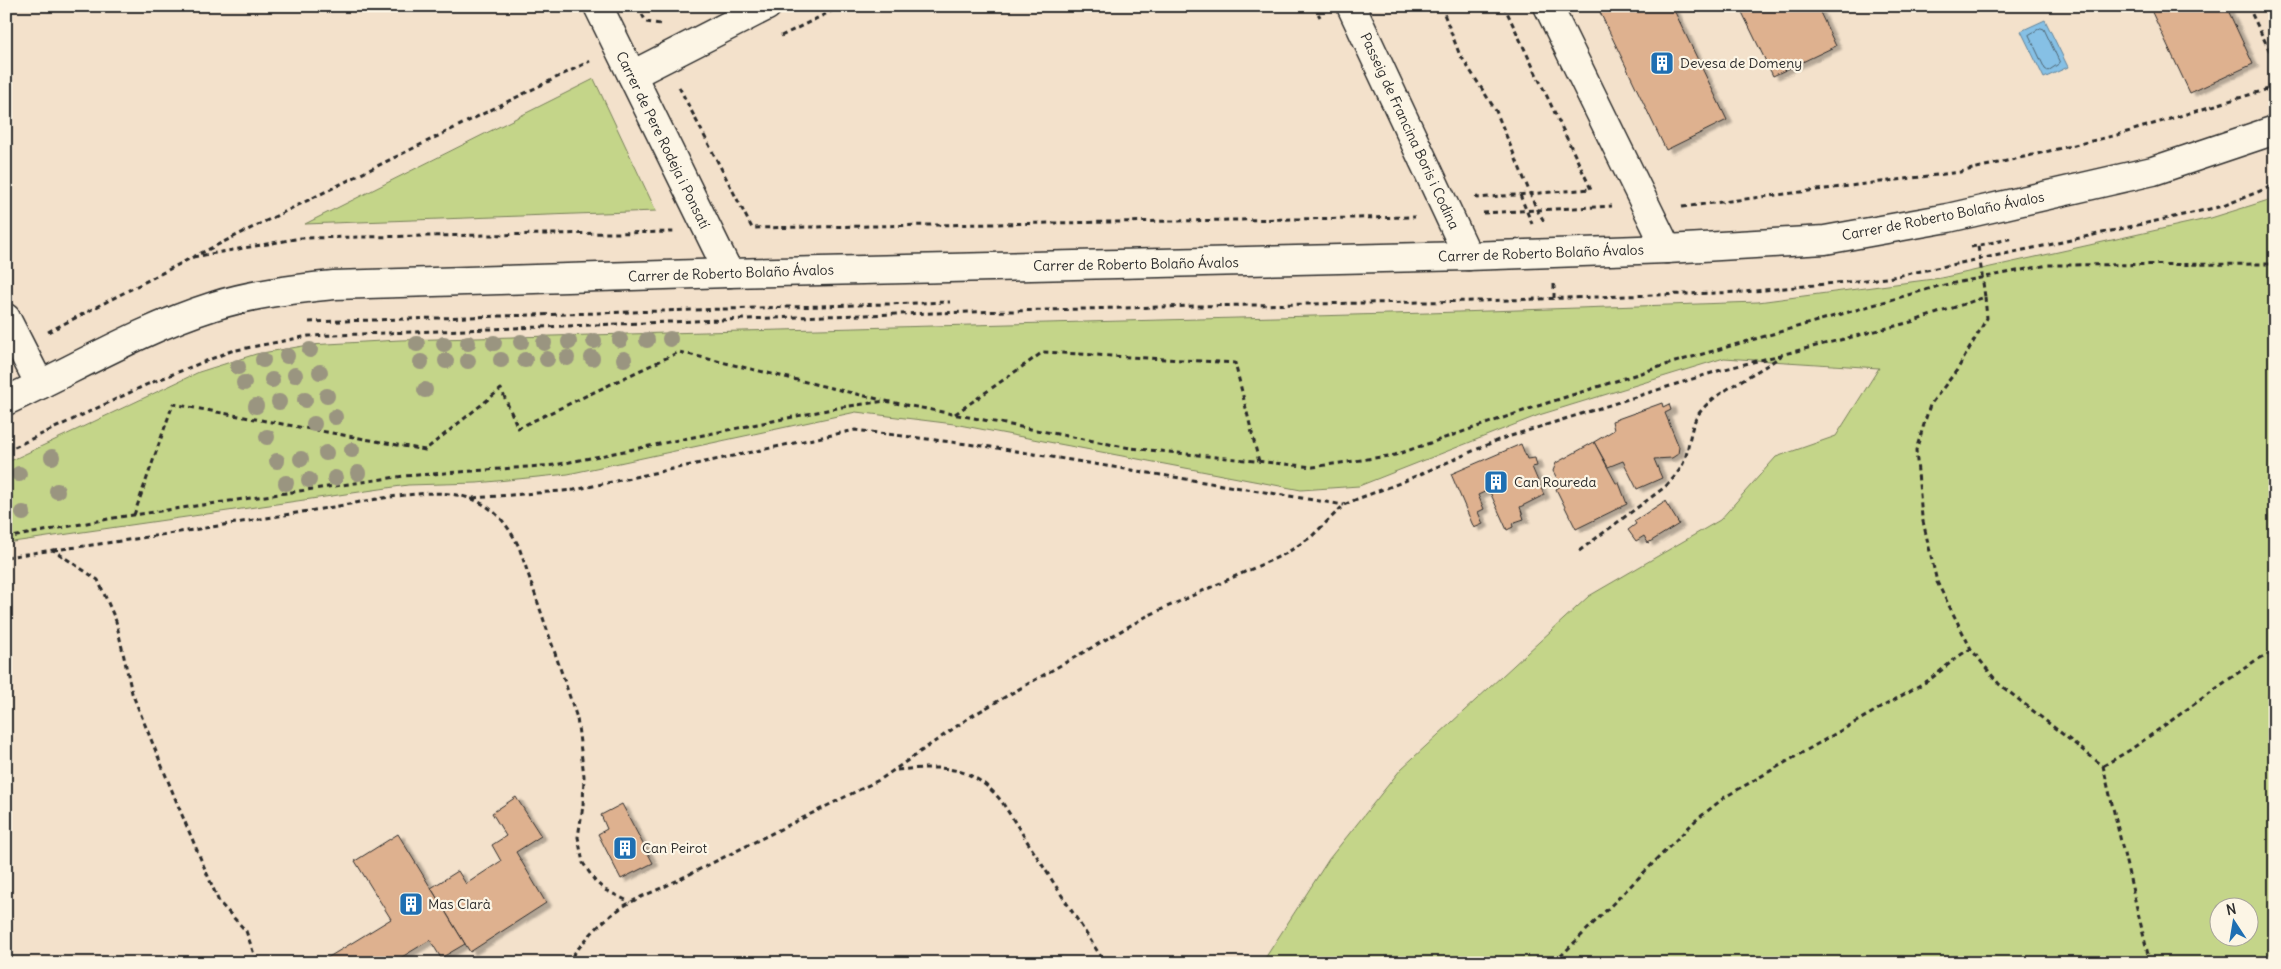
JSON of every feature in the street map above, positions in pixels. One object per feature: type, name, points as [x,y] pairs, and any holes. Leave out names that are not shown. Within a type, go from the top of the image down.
[{"type":"street","name":"Carrer de Pere Rodeja i Ponsatí","points":[[598,6],[729,273]]},
{"type":"street","points":[[632,75],[767,6]]},
{"type":"street","name":"Passeig de Francina Boris i Codina","points":[[1352,6],[1468,256]]},
{"type":"street","points":[[1548,6],[1667,249]]},
{"type":"street","name":"Carrer de Roberto Bolaño Ávalos","points":[[6,402],[180,318],[216,306],[284,290],[334,285],[729,273],[1468,256],[1667,249],[1825,240],[1948,218],[2153,171],[2275,130]]},
{"type":"street","points":[[6,318],[40,386]]},
{"type":"path","points":[[638,6],[646,22],[664,24]]},
{"type":"path","points":[[773,40],[842,6]]},
{"type":"path","points":[[1314,6],[1323,24]]},
{"type":"path","points":[[1441,6],[1459,53],[1496,111],[1537,210],[1555,238],[1554,298]]},
{"type":"path","points":[[1472,190],[1477,198],[1591,189],[1504,6]]},
{"type":"path","points":[[2248,6],[2275,62]]},
{"type":"path","points":[[20,346],[193,257],[595,59]]},
{"type":"path","points":[[687,83],[678,87],[752,228],[1415,217],[1646,204],[1670,208],[1960,172],[2117,135],[2275,86]]},
{"type":"path","points":[[6,451],[148,384],[231,351],[309,336],[824,316],[1554,298],[1763,290],[1887,278],[1981,259],[2223,206],[2275,185]]},
{"type":"path","points":[[1411,208],[1415,217]]},
{"type":"path","points":[[193,257],[301,238],[676,232],[672,223]]},
{"type":"path","points":[[1978,247],[1984,278],[1987,318],[1957,370],[1930,405],[1916,450],[1922,517],[1937,582],[1971,649],[1999,684],[2103,766],[2150,963]]},
{"type":"path","points":[[134,515],[173,404],[425,450],[501,389],[518,428],[679,352],[885,401],[1130,448],[1313,467],[1396,455],[1538,406],[1675,362],[1939,286],[2048,265],[2275,264]]},
{"type":"path","points":[[567,963],[581,944],[608,918],[630,902],[693,873],[881,779],[970,717],[1147,616],[1285,554],[1311,537],[1344,505],[1498,440],[1721,370],[1911,322],[1985,297]]},
{"type":"path","points":[[954,414],[1043,352],[1235,364],[1259,462]]},
{"type":"path","points":[[1579,551],[1665,487],[1676,476],[1684,460],[1693,425],[1700,412],[1714,399],[1785,353]]},
{"type":"path","points":[[6,538],[134,515],[404,476],[555,465],[842,407],[885,401]]},
{"type":"path","points":[[6,558],[405,496],[445,494],[472,498],[574,490],[855,430],[990,447],[1344,505]]},
{"type":"path","points":[[472,498],[485,504],[499,515],[508,526],[519,547],[577,718],[584,776],[583,806],[578,837],[583,863],[595,881],[605,890],[630,902]]},
{"type":"path","points":[[53,550],[98,580],[116,621],[132,693],[182,815],[219,902],[246,931],[257,963]]},
{"type":"path","points":[[1554,963],[1695,821],[1725,797],[1929,680],[1948,667],[1961,654],[1971,649]]},
{"type":"path","points":[[2103,766],[2130,750],[2256,660],[2275,651]]},
{"type":"path","points":[[896,770],[934,767],[950,768],[977,778],[988,786],[1002,802],[1105,963]]},
{"type":"green space","points":[[594,79],[656,211],[305,224]]},
{"type":"green space","points":[[2275,198],[2275,963],[1262,963],[1329,859],[1401,769],[1589,596],[1720,520],[1776,457],[1836,436],[1879,368],[1724,358],[1539,415],[1359,486],[1301,490],[954,424],[856,412],[568,474],[477,483],[408,485],[6,543],[6,463],[199,372],[256,354],[309,345],[400,340],[1428,313],[1758,302],[1941,278],[2211,218]]},
{"type":"water","points":[[2045,20],[2068,67],[2044,78],[2021,31]]},
{"type":"building","name":"Devesa de Domeny","points":[[1597,6],[1672,6],[1727,120],[1666,150]]},
{"type":"building","name":"Devesa de Domeny","points":[[1739,6],[1817,6],[1836,46],[1773,76]]},
{"type":"building","points":[[2149,6],[2226,6],[2253,64],[2190,93]]},
{"type":"building","points":[[1662,403],[1663,407],[1669,404],[1671,410],[1665,413],[1679,447],[1678,454],[1672,458],[1654,459],[1662,478],[1637,489],[1623,461],[1608,467],[1594,442],[1614,430],[1612,421]]},
{"type":"building","points":[[1594,442],[1616,483],[1619,483],[1627,504],[1576,529],[1556,489],[1561,486],[1553,471],[1556,463]]},
{"type":"building","name":"Can Roureda","points":[[1521,444],[1527,459],[1535,458],[1537,466],[1532,467],[1544,495],[1520,507],[1524,519],[1512,523],[1513,527],[1507,530],[1489,490],[1478,495],[1484,509],[1478,512],[1483,524],[1474,528],[1451,474]]},
{"type":"building","points":[[1665,501],[1679,524],[1648,543],[1644,536],[1636,541],[1628,530],[1636,524],[1634,521]]},
{"type":"building","points":[[516,797],[541,836],[516,852],[546,903],[470,952],[431,888],[458,871],[466,884],[501,861],[492,845],[506,836],[492,813]]},
{"type":"building","name":"Can Peirot","points":[[622,804],[653,863],[621,879],[598,834],[607,829],[601,815]]},
{"type":"building","name":"Mas Clarà","points":[[398,834],[465,944],[441,958],[430,940],[392,963],[319,963],[391,919],[355,861]]},
{"type":"place","name":"Devesa de Domeny","points":[[1662,63]]},
{"type":"place","name":"Can Roureda","points":[[1496,482]]},
{"type":"place","name":"Can Peirot","points":[[625,848]]},
{"type":"place","name":"Mas Clarà","points":[[411,904]]}]
